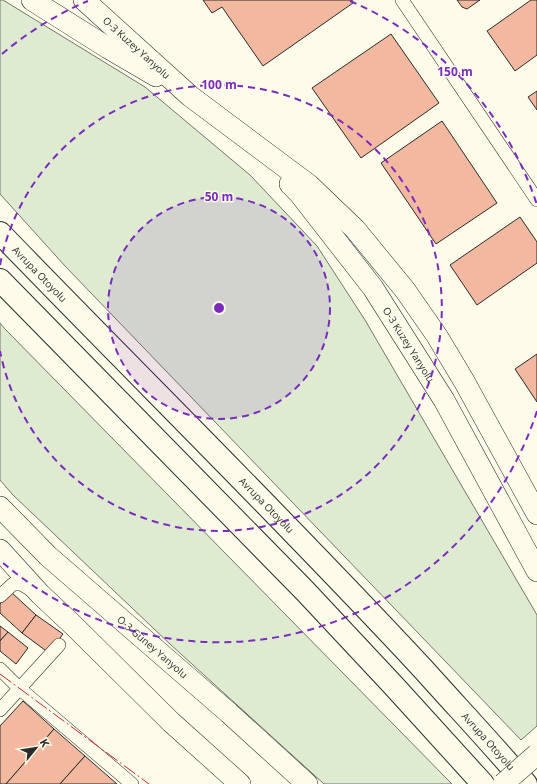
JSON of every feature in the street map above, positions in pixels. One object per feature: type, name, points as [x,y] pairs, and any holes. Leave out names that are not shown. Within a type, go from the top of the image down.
[{"type":"highway","name":"Avrupa Otoyolu","points":[[0,233],[276,514],[379,622],[475,726],[526,784]]},
{"type":"highway","points":[[0,280],[305,591],[483,784]]},
{"type":"main road","points":[[32,0],[108,48],[190,96],[309,186],[355,228],[405,290],[437,336],[464,381],[537,514]]},
{"type":"main road","name":"O-3 Kuzey Yanyolu","points":[[84,0],[190,96]]},
{"type":"main road","name":"O-3 Kuzey Yanyolu","points":[[248,140],[299,193],[373,288],[444,400],[537,571]]},
{"type":"main road","name":"O-3 Güney Yanyolu","points":[[0,507],[48,556],[307,784]]},
{"type":"main road","points":[[0,550],[40,594],[171,722],[240,784]]},
{"type":"main road","points":[[145,641],[245,746],[286,784]]},
{"type":"main road","points":[[504,784],[537,754]]},
{"type":"street","points":[[402,0],[537,200]]},
{"type":"street","points":[[0,596],[13,584],[21,584],[40,594]]},
{"type":"street","points":[[0,710],[59,645]]},
{"type":"street","points":[[0,669],[19,688],[132,784]]},
{"type":"green space","points":[[0,0],[3,0],[145,87],[250,175],[317,246],[365,320],[537,615],[537,726],[521,740],[65,266],[0,194]]},
{"type":"green space","points":[[0,323],[452,784],[324,784],[171,645],[13,495],[0,480]]},
{"type":"building","points":[[203,0],[352,0],[353,3],[263,66],[222,7],[212,13]]},
{"type":"building","points":[[457,0],[480,0],[467,9],[462,7]]},
{"type":"building","points":[[531,0],[537,0],[537,55],[515,71],[487,31]]},
{"type":"building","points":[[391,34],[439,103],[361,158],[312,88]]},
{"type":"building","points":[[537,91],[537,110],[528,97]]},
{"type":"building","points":[[442,121],[497,203],[436,244],[381,163]]},
{"type":"building","points":[[520,217],[537,242],[537,263],[477,305],[450,265]]},
{"type":"building","points":[[537,354],[537,402],[515,369]]},
{"type":"building","points":[[11,592],[36,615],[22,633],[0,613],[0,604]]},
{"type":"building","points":[[36,615],[63,634],[49,653],[22,633]]},
{"type":"building","points":[[0,626],[8,632],[0,641]]},
{"type":"building","points":[[8,632],[28,648],[16,664],[0,651],[0,641]]},
{"type":"building","points":[[23,701],[54,729],[6,784],[0,784],[0,726]]},
{"type":"building","points":[[54,729],[85,756],[60,784],[6,784]]},
{"type":"building","points":[[85,756],[117,784],[60,784]]},
{"type":"power","points":[[0,674],[149,784]]}]
